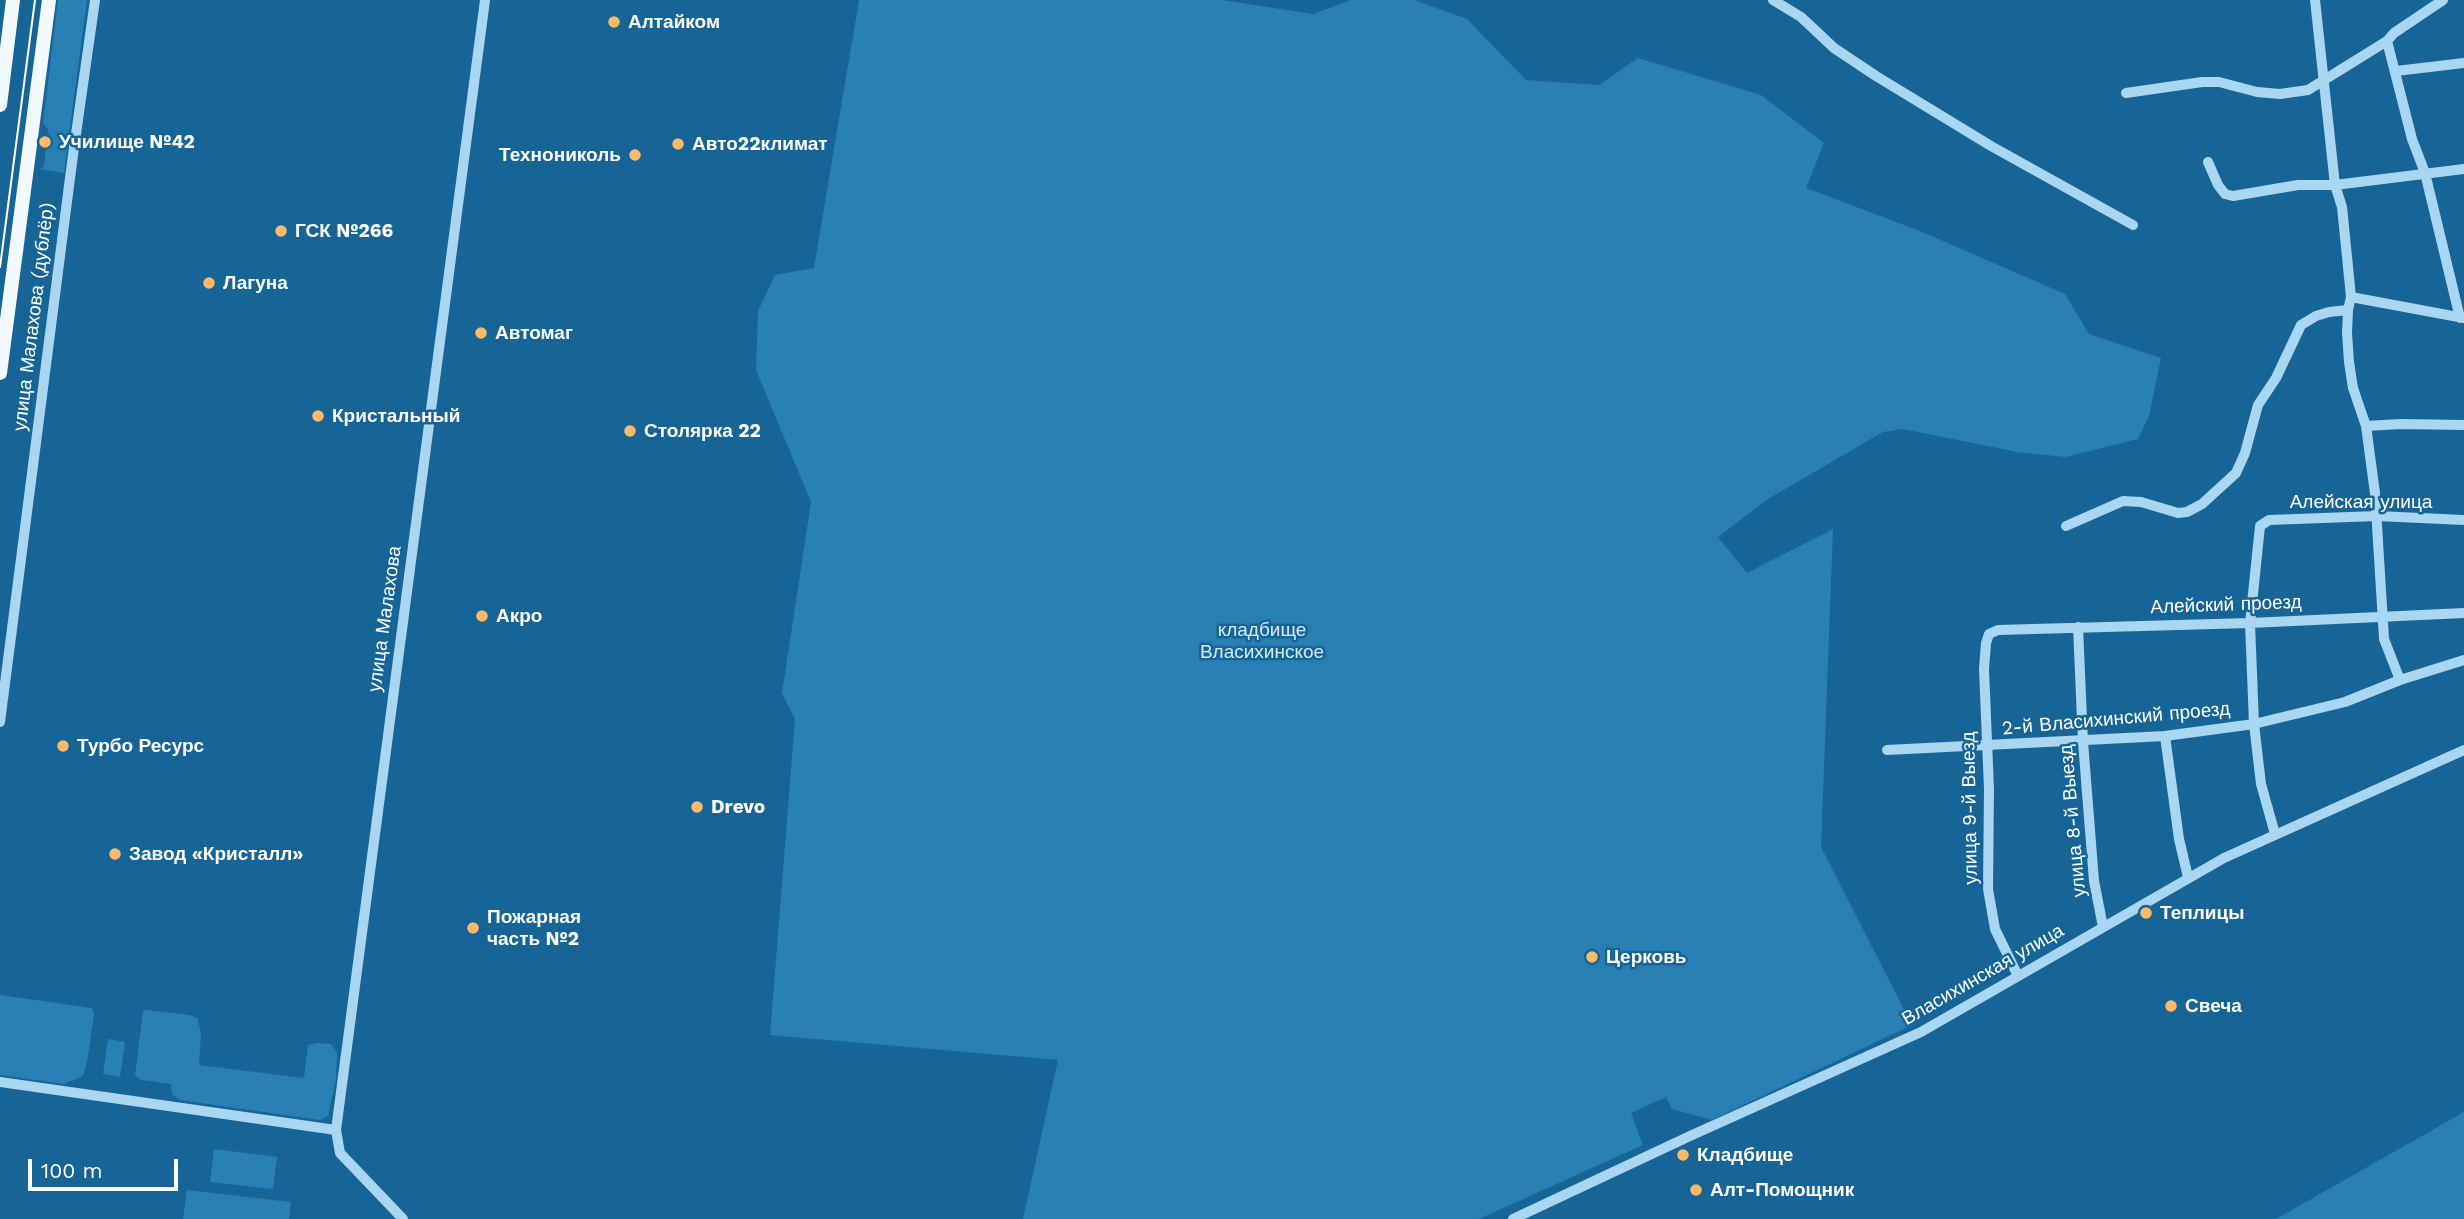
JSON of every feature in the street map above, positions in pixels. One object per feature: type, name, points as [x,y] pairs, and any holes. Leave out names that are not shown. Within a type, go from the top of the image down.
[{"type":"main road","points":[[0,104],[13,0]]},
{"type":"main road","points":[[0,373],[49,0]]},
{"type":"street","name":"улица Малахова (дублёр)","points":[[0,722],[95,0]]},
{"type":"street","name":"улица Малахова","points":[[403,1219],[340,1153],[336,1130],[485,0]]},
{"type":"street","points":[[1773,0],[1801,17],[1834,48],[1866,69],[1991,146],[2133,225]]},
{"type":"street","points":[[2315,0],[2335,185],[2342,207],[2351,297],[2347,333],[2353,388],[2366,426],[2377,516],[2384,639],[2400,681]]},
{"type":"street","points":[[2126,93],[2202,82],[2219,82],[2257,92],[2280,94],[2308,90],[2387,41],[2394,33],[2442,0]]},
{"type":"street","points":[[2351,297],[2462,318],[2425,173],[2412,139],[2387,41]]},
{"type":"street","points":[[2396,71],[2464,62]]},
{"type":"street","points":[[2208,162],[2218,185],[2225,194],[2233,196],[2298,185],[2335,185],[2464,169]]},
{"type":"street","points":[[2066,526],[2123,501],[2141,502],[2178,513],[2187,512],[2202,504],[2236,473],[2245,453],[2258,405],[2277,378],[2301,325],[2316,316],[2348,310]]},
{"type":"street","points":[[2366,426],[2464,425]]},
{"type":"street","name":"Алейская улица","points":[[2250,623],[2260,526],[2269,520],[2377,516],[2464,520]]},
{"type":"street","name":"Алейский проезд","points":[[1989,634],[1998,631],[2078,627],[2250,623],[2464,613]]},
{"type":"street","points":[[2250,623],[2254,724],[2261,784],[2276,834]]},
{"type":"street","name":"улица 8-й Выезд","points":[[2078,627],[2083,741],[2094,881],[2103,927]]},
{"type":"street","name":"улица 9-й Выезд","points":[[1989,634],[1984,669],[1989,789],[1988,888],[1995,929],[2018,976]]},
{"type":"street","name":"2-й Власихинский проезд","points":[[1887,750],[2165,736],[2254,724],[2345,702],[2464,660]]},
{"type":"street","points":[[2165,736],[2179,839],[2188,877]]},
{"type":"street","name":"Власихинская улица","points":[[1513,1219],[1690,1136],[1887,1049],[1969,1006],[2188,877],[2276,834],[2464,750]]},
{"type":"street","points":[[0,1082],[336,1130]]},
{"type":"green space","points":[[58,0],[87,0],[64,173],[40,169],[44,166],[48,129],[43,123]]},
{"type":"green space","name":"кладбище Власихинское","points":[[859,0],[1222,0],[1313,14],[1351,0],[1414,0],[1467,19],[1526,80],[1599,85],[1638,58],[1761,95],[1824,143],[1806,188],[1920,231],[2065,294],[2089,334],[2161,358],[2149,416],[2138,439],[2065,457],[2017,452],[1903,429],[1883,432],[1768,499],[1718,537],[1747,573],[1833,529],[1821,847],[1912,1025],[1712,1120],[1672,1109],[1666,1097],[1631,1113],[1643,1145],[1479,1219],[1023,1219],[1058,1060],[770,1035],[795,719],[782,693],[811,502],[756,370],[758,311],[775,275],[814,268]]},
{"type":"green space","points":[[0,995],[92,1008],[94,1014],[83,1076],[64,1084],[0,1075]]},
{"type":"green space","points":[[143,1011],[190,1015],[198,1019],[201,1034],[199,1065],[304,1078],[308,1045],[331,1044],[337,1053],[336,1080],[328,1116],[320,1120],[180,1100],[172,1094],[171,1084],[141,1080],[135,1075]]},
{"type":"green space","points":[[108,1039],[125,1042],[120,1077],[103,1074]]},
{"type":"green space","points":[[2464,1112],[2464,1219],[2276,1219]]},
{"type":"green space","points":[[214,1149],[277,1157],[273,1189],[210,1182]]},
{"type":"green space","points":[[187,1190],[291,1202],[289,1219],[183,1219]]},
{"type":"tram line","points":[[0,267],[35,0]]},
{"type":"place","name":"Алтайком","points":[[614,22]]},
{"type":"place","name":"Училище №42","points":[[45,142]]},
{"type":"place","name":"Авто22климат","points":[[678,144]]},
{"type":"place","name":"Технониколь","points":[[635,155]]},
{"type":"place","name":"ГСК №266","points":[[281,231]]},
{"type":"place","name":"Лагуна","points":[[209,283]]},
{"type":"place","name":"Автомаг","points":[[481,333]]},
{"type":"place","name":"Кристальный","points":[[318,416]]},
{"type":"place","name":"Столярка 22","points":[[630,431]]},
{"type":"place","name":"Акро","points":[[482,616]]},
{"type":"place","name":"Турбо Ресурс","points":[[63,746]]},
{"type":"place","name":"Drevo","points":[[697,807]]},
{"type":"place","name":"Завод «Кристалл»","points":[[115,854]]},
{"type":"place","name":"Теплицы","points":[[2146,913]]},
{"type":"place","name":"Пожарная часть №2","points":[[473,928]]},
{"type":"place","name":"Церковь","points":[[1592,957]]},
{"type":"place","name":"Свеча","points":[[2171,1006]]},
{"type":"place","name":"Кладбище","points":[[1683,1155]]},
{"type":"place","name":"Алт-Помощник","points":[[1696,1190]]}]
